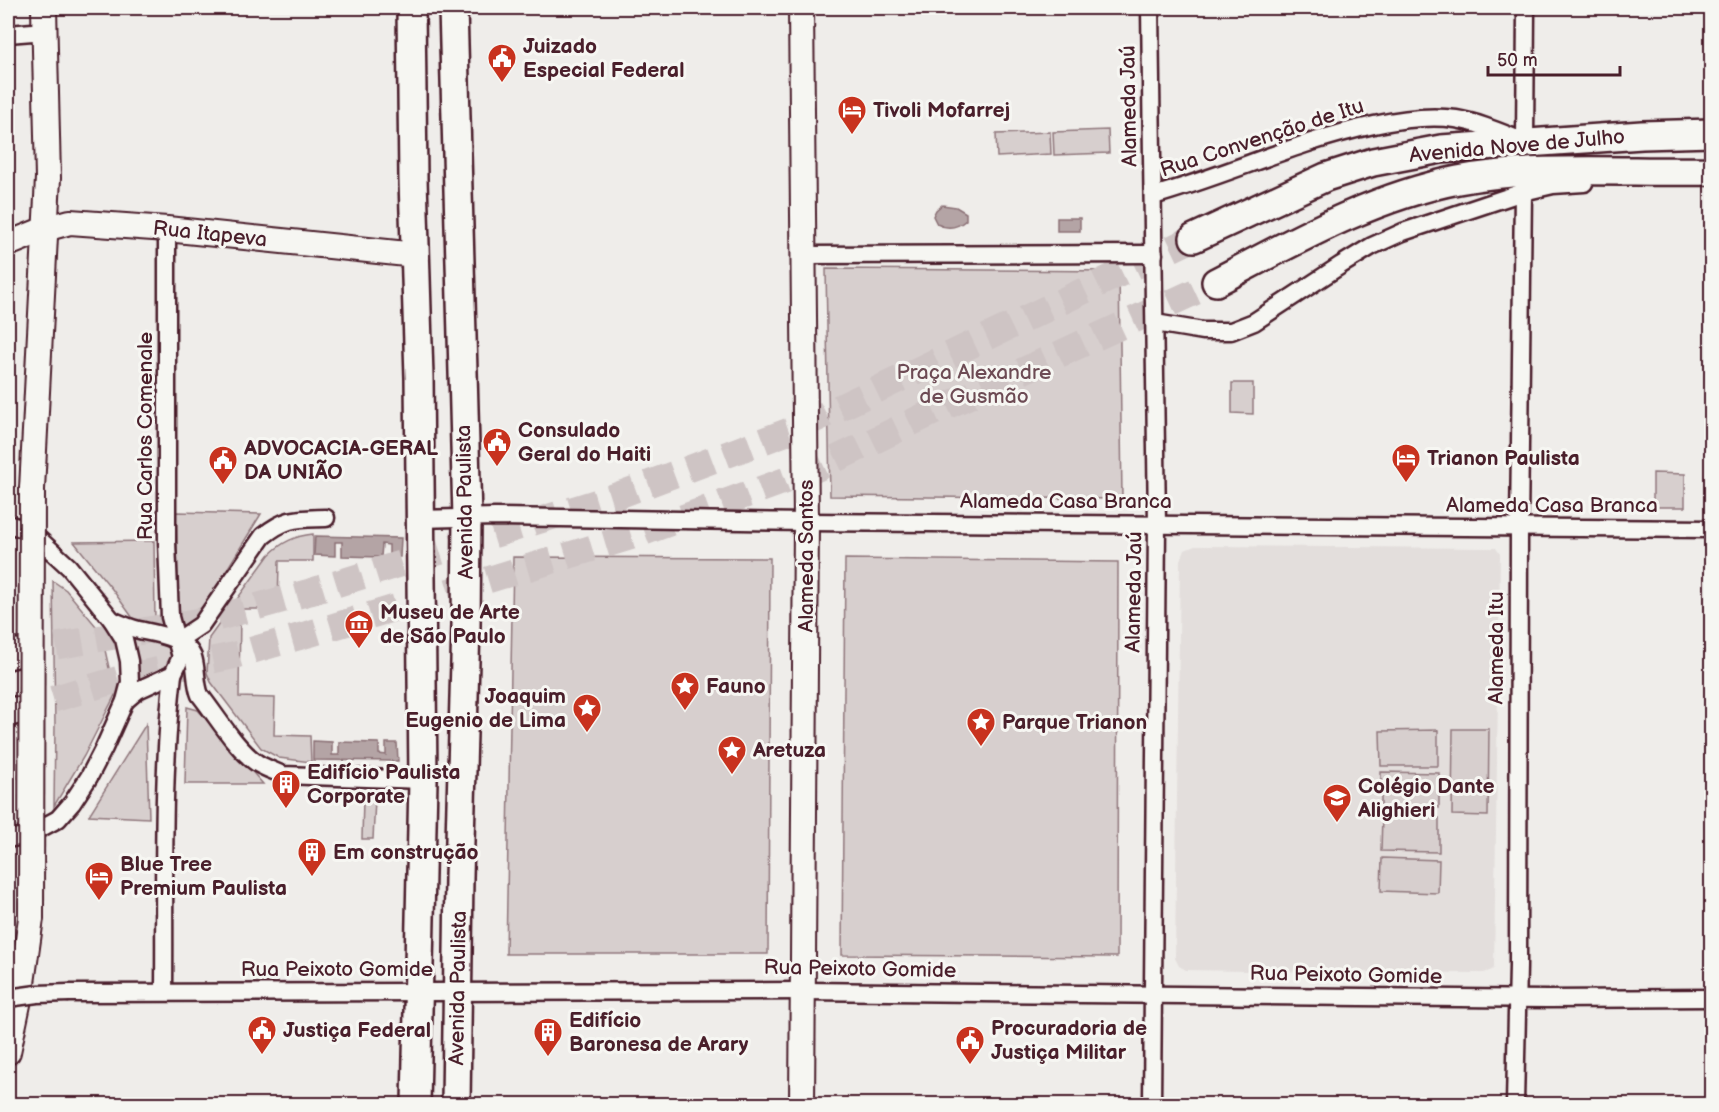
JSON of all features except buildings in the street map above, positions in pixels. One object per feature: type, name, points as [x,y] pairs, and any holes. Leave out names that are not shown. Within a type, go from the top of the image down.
[{"type":"main road","name":"Avenida Paulista","points":[[411,8],[423,780],[416,1104]]},
{"type":"main road","name":"Avenida Paulista","points":[[453,8],[467,518],[456,1104]]},
{"type":"main road","name":"Avenida Nove de Julho","points":[[1194,238],[1326,177],[1373,162],[1441,149],[1642,135],[1712,133]]},
{"type":"main road","name":"Avenida Nove de Julho","points":[[1216,282],[1361,209],[1457,180],[1553,171],[1712,171]]},
{"type":"street","name":"Alameda Santos","points":[[801,8],[806,522],[802,1104]]},
{"type":"street","name":"Alameda Jaú","points":[[1150,8],[1157,524],[1152,1104]]},
{"type":"street","points":[[1525,142],[1526,8]]},
{"type":"street","points":[[8,34],[44,19],[48,178],[32,469],[31,918],[21,990],[8,1052]]},
{"type":"street","name":"Rua Convenção de Itu","points":[[1153,196],[1326,136],[1393,121],[1429,117],[1455,119],[1486,126],[1525,142]]},
{"type":"street","points":[[1155,324],[1203,331],[1231,331],[1254,322],[1372,246],[1403,232],[1523,192],[1553,185],[1632,179],[1642,172]]},
{"type":"street","name":"Alameda Itu","points":[[1515,1104],[1518,999],[1519,528],[1523,192]]},
{"type":"street","name":"Rua Itapeva","points":[[8,244],[70,222],[167,229],[416,255]]},
{"type":"street","name":"Rua Carlos Comenale","points":[[167,229],[167,542],[170,617],[177,641]]},
{"type":"street","points":[[804,255],[1154,254]]},
{"type":"street","points":[[177,641],[201,625],[262,536],[277,525],[292,519],[326,518]]},
{"type":"street","name":"Alameda Casa Branca","points":[[420,519],[1712,529]]},
{"type":"street","points":[[8,524],[30,531],[69,567],[112,621],[124,639],[129,661],[130,682],[125,701],[89,777],[72,803],[58,819],[28,835],[8,838]]},
{"type":"street","points":[[112,621],[177,641],[189,650],[193,658],[198,689],[235,741],[255,762],[268,769],[283,775],[423,780]]},
{"type":"street","points":[[164,992],[168,746],[173,674],[181,657],[177,641]]},
{"type":"street","points":[[125,701],[138,690],[173,674]]},
{"type":"street","name":"Rua Peixoto Gomide","points":[[8,998],[37,994],[164,992],[804,991],[1518,999],[1712,998]]},
{"type":"shaded area","points":[[942,205],[956,207],[966,213],[966,220],[952,227],[937,224],[933,216]]},
{"type":"shaded area","points":[[1057,218],[1080,218],[1080,231],[1057,231]]},
{"type":"shaded area","points":[[11,274],[10,395],[8,395],[8,275]]},
{"type":"shaded area","points":[[315,536],[401,538],[400,557],[389,557],[389,545],[382,544],[381,557],[342,556],[342,542],[335,542],[335,556],[314,555]]},
{"type":"shaded area","name":"Colégio Dante Alighieri","points":[[1195,546],[1496,548],[1500,554],[1494,968],[1492,970],[1484,973],[1248,971],[1186,970],[1179,966],[1175,958],[1180,560],[1185,550]]},
{"type":"shaded area","points":[[313,741],[332,742],[332,755],[339,755],[339,742],[379,743],[379,754],[386,755],[386,743],[397,743],[398,761],[313,760]]},
{"type":"shaded area","points":[[8,751],[13,755],[16,778],[8,779]]},
{"type":"green space","points":[[1108,130],[1109,153],[1054,155],[1053,132]]},
{"type":"green space","points":[[1050,132],[1051,154],[997,157],[996,134]]},
{"type":"green space","name":"Praça Alexandre de Gusmão","points":[[826,269],[1119,271],[1122,499],[830,496]]},
{"type":"green space","points":[[1232,383],[1253,383],[1253,414],[1232,413]]},
{"type":"green space","points":[[1653,473],[1685,474],[1685,507],[1653,507]]},
{"type":"green space","points":[[176,512],[261,514],[199,615],[179,621]]},
{"type":"green space","points":[[313,534],[313,561],[279,561],[278,609],[240,609],[239,697],[275,698],[274,735],[310,736],[311,762],[279,758],[261,748],[211,682],[207,673],[209,638],[269,555],[289,540]]},
{"type":"green space","points":[[154,541],[155,623],[135,621],[74,542]]},
{"type":"green space","points":[[8,550],[11,550],[11,629],[8,630]]},
{"type":"green space","points":[[513,557],[770,558],[768,954],[506,954]]},
{"type":"green space","name":"Parque Trianon","points":[[845,559],[1118,562],[1117,957],[842,955]]},
{"type":"green space","points":[[53,581],[66,590],[101,632],[115,695],[84,756],[54,806],[55,726]]},
{"type":"green space","points":[[130,637],[168,643],[174,654],[170,666],[157,673],[136,679]]},
{"type":"green space","points":[[187,707],[198,710],[263,784],[185,784]]},
{"type":"green space","points":[[146,724],[149,818],[89,815]]},
{"type":"green space","points":[[1453,729],[1489,729],[1488,816],[1452,815]]},
{"type":"green space","points":[[1438,730],[1438,766],[1381,766],[1380,731]]},
{"type":"green space","points":[[11,732],[9,812],[8,812],[8,733]]},
{"type":"green space","points":[[1381,772],[1439,773],[1439,808],[1381,808]]},
{"type":"green space","points":[[363,798],[375,799],[373,839],[362,839]]},
{"type":"green space","points":[[1382,816],[1439,818],[1439,852],[1381,851]]},
{"type":"green space","points":[[1382,858],[1439,860],[1438,893],[1381,891]]},
{"type":"tunnel","points":[[16,653],[212,619],[310,592],[611,498],[795,429],[1194,238]]},
{"type":"tunnel","points":[[14,711],[126,677],[232,656],[636,535],[811,471],[1216,282]]},
{"type":"place","name":"Juizado Especial Federal","points":[[502,84]]},
{"type":"place","name":"Tivoli Mofarrej","points":[[852,136]]},
{"type":"place","name":"Consulado Geral do Haiti","points":[[497,468]]},
{"type":"place","name":"Trianon Paulista","points":[[1406,484]]},
{"type":"place","name":"ADVOCACIA-GERAL DA UNIÃO","points":[[223,486]]},
{"type":"place","name":"Museu de Arte de São Paulo","points":[[359,650]]},
{"type":"place","name":"Fauno","points":[[685,712]]},
{"type":"place","name":"Joaquim Eugenio de Lima","points":[[587,734]]},
{"type":"place","name":"Parque Trianon","points":[[981,748]]},
{"type":"place","name":"Aretuza","points":[[732,776]]},
{"type":"place","name":"Edifício Paulista Corporate","points":[[286,810]]},
{"type":"place","name":"Colégio Dante Alighieri","points":[[1337,824]]},
{"type":"place","name":"Em construção","points":[[312,878]]},
{"type":"place","name":"Blue Tree Premium Paulista","points":[[99,902]]},
{"type":"place","name":"Justiça Federal","points":[[262,1056]]},
{"type":"place","name":"Edifício Baronesa de Arary","points":[[548,1058]]},
{"type":"place","name":"Procuradoria de Justiça Militar","points":[[970,1066]]}]
